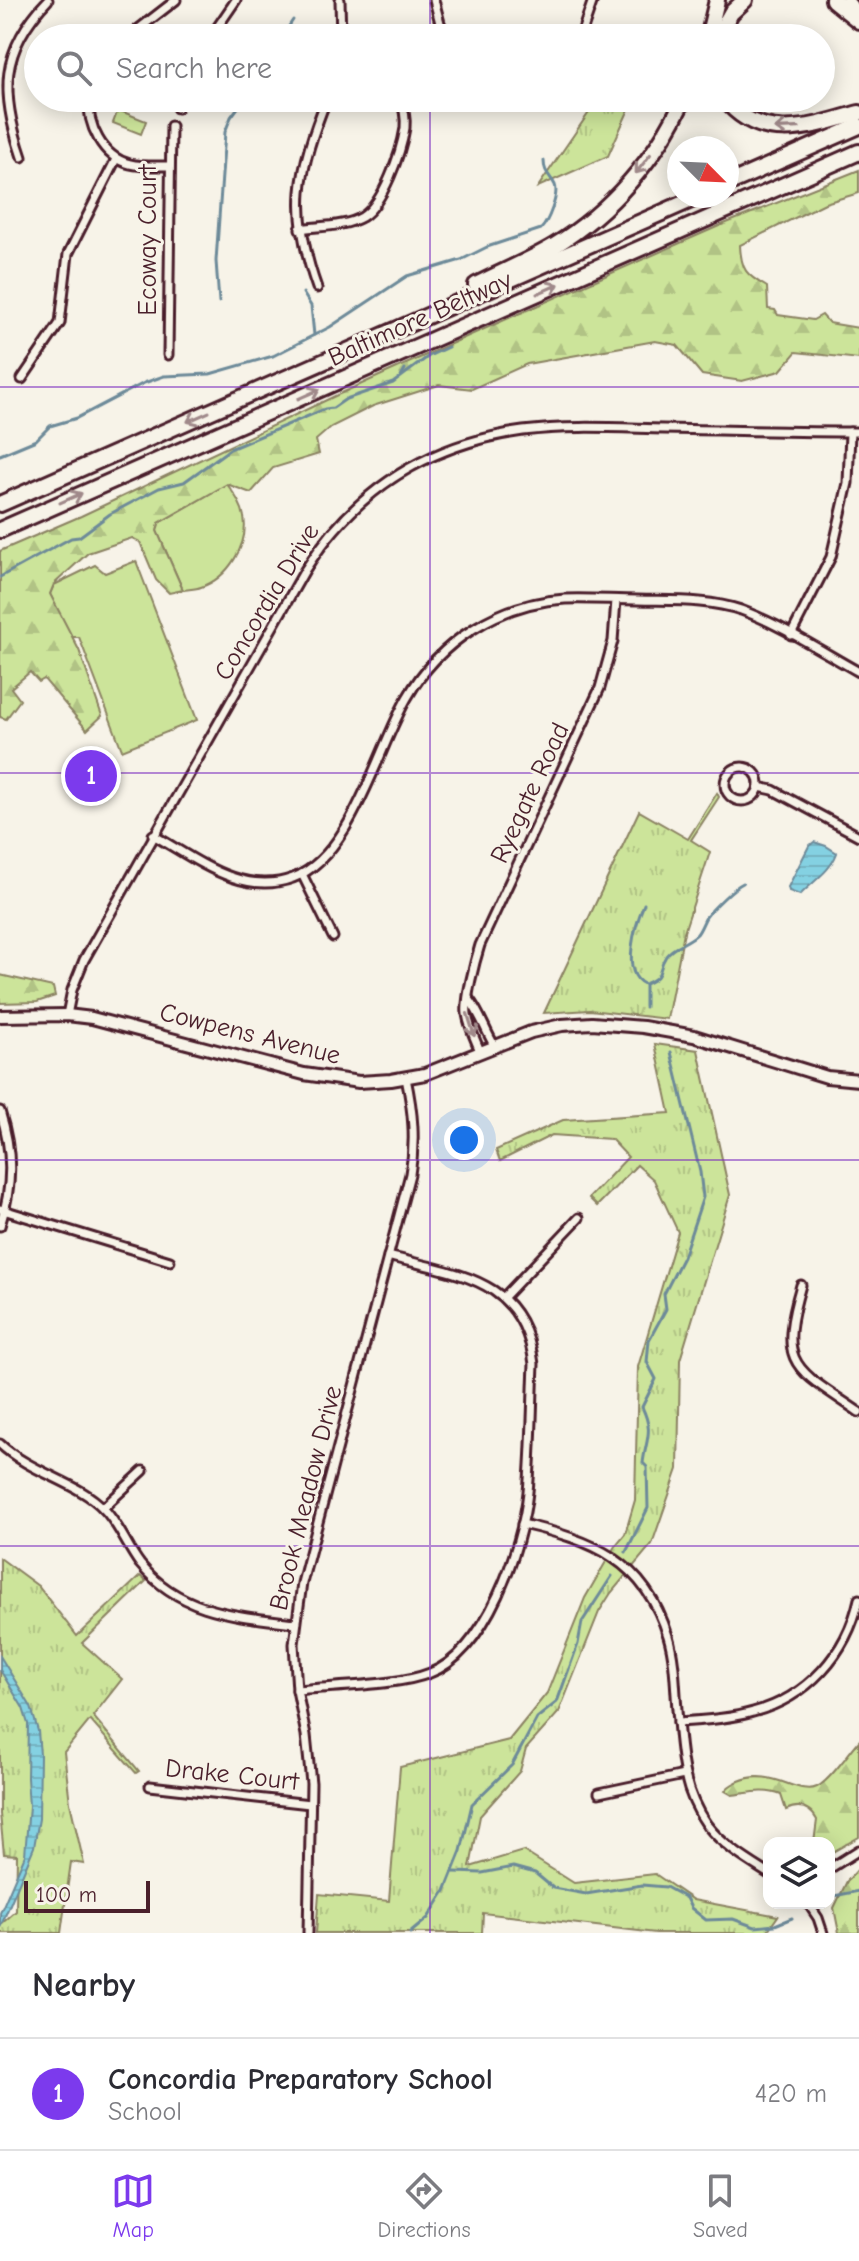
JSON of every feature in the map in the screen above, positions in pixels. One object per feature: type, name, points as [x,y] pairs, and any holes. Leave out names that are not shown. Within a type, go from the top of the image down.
[{"type":"highway","points":[[711,24],[717,0]]},
{"type":"highway","points":[[725,24],[745,0]]},
{"type":"highway","points":[[833,0],[859,21]]},
{"type":"highway","points":[[346,352],[554,247],[592,219],[622,190],[648,158],[676,112]]},
{"type":"highway","points":[[737,112],[764,127],[777,129],[818,124],[859,113]]},
{"type":"highway","points":[[739,179],[859,126]]},
{"type":"highway","name":"Baltimore Beltway","points":[[0,530],[859,152]]},
{"type":"highway","name":"Baltimore Beltway","points":[[0,502],[673,208]]},
{"type":"street","points":[[28,24],[48,0]]},
{"type":"street","points":[[145,24],[176,0]]},
{"type":"street","points":[[340,0],[341,24]]},
{"type":"street","points":[[434,0],[440,24]]},
{"type":"street","points":[[586,24],[593,0]]},
{"type":"street","points":[[847,0],[859,14]]},
{"type":"street","points":[[219,24],[233,1]]},
{"type":"street","points":[[22,157],[4,106],[5,69],[24,28]]},
{"type":"street","points":[[90,112],[94,131],[116,159],[132,165],[169,166]]},
{"type":"street","points":[[317,288],[300,229],[305,162],[322,112]]},
{"type":"street","points":[[300,229],[353,221],[364,216],[374,205],[398,153],[405,127],[405,112]]},
{"type":"street","name":"Ecoway Court","points":[[168,355],[171,126]]},
{"type":"street","points":[[22,379],[60,323],[69,251],[116,159]]},
{"type":"street","name":"Concordia Drive","points":[[67,1015],[72,990],[84,960],[318,550],[343,518],[391,478],[455,448],[523,431],[584,428],[859,432]]},
{"type":"street","points":[[791,635],[831,557],[848,483],[850,432]]},
{"type":"street","points":[[153,835],[221,873],[247,883],[274,883],[302,874],[318,864],[335,846],[407,697],[435,660],[453,643],[494,617],[529,606],[565,599],[699,601],[720,605],[741,610],[859,672]]},
{"type":"street","name":"Ryegate Road","points":[[480,1051],[466,1009],[480,945],[600,688],[613,641],[616,600]]},
{"type":"street","points":[[737,768],[748,768],[757,776],[759,787],[749,799],[739,801],[727,791],[726,781],[737,768]]},
{"type":"street","points":[[759,787],[773,790],[859,836]]},
{"type":"street","points":[[302,874],[333,937]]},
{"type":"street","points":[[469,999],[477,1008],[480,1021],[494,1045]]},
{"type":"street","name":"Cowpens Avenue","points":[[0,1016],[67,1015],[105,1020],[320,1078],[359,1082],[406,1078],[440,1069],[531,1032],[562,1025],[592,1023],[643,1027],[725,1044],[827,1077],[859,1080]]},
{"type":"street","name":"Brook Meadow Drive","points":[[308,1933],[310,1762],[294,1668],[295,1623],[302,1583],[413,1155],[413,1114],[406,1078]]},
{"type":"street","points":[[0,1111],[10,1144],[12,1165],[0,1226]]},
{"type":"street","points":[[2,1210],[170,1261]]},
{"type":"street","points":[[504,1297],[579,1218]]},
{"type":"street","points":[[297,1690],[415,1678],[448,1664],[484,1621],[506,1575],[522,1524],[528,1493],[534,1364],[527,1331],[518,1313],[504,1297],[477,1282],[388,1256]]},
{"type":"street","points":[[801,1285],[790,1328],[792,1354],[810,1379],[859,1412]]},
{"type":"street","points":[[0,1444],[22,1462],[80,1492],[103,1508],[152,1578],[182,1599],[218,1613],[295,1623]]},
{"type":"street","points":[[103,1508],[143,1471]]},
{"type":"street","points":[[522,1524],[593,1544],[623,1565],[644,1587],[669,1638],[684,1775],[694,1802],[714,1833],[731,1849],[763,1870]]},
{"type":"street","points":[[678,1722],[751,1713],[800,1690],[824,1669],[842,1646],[859,1599]]},
{"type":"street","points":[[599,1793],[684,1775]]},
{"type":"street","name":"Drake Court","points":[[150,1786],[310,1804]]},
{"type":"street","points":[[835,1865],[859,1850]]},
{"type":"street","points":[[812,1909],[823,1933]]},
{"type":"green space","points":[[117,112],[146,121],[141,134],[113,123]]},
{"type":"green space","points":[[589,112],[628,112],[608,156],[538,187]]},
{"type":"green space","points":[[859,170],[859,193],[825,203],[740,245],[746,271],[767,287],[768,309],[775,310],[778,315],[813,320],[822,315],[829,323],[859,328],[859,359],[796,352],[780,371],[742,381],[702,375],[677,345],[655,341],[527,364],[472,389],[439,385],[373,406],[331,427],[316,440],[319,454],[273,468],[251,493],[227,484],[159,523],[157,531],[183,590],[169,593],[156,580],[140,542],[132,538],[88,553],[54,584],[50,594],[79,650],[102,716],[87,730],[44,679],[39,682],[30,672],[11,688],[20,700],[6,719],[0,717],[0,551],[466,337],[719,226]]},
{"type":"green space","points":[[227,484],[240,503],[244,517],[240,549],[228,568],[211,583],[183,590],[157,531],[159,523]]},
{"type":"green space","points":[[136,561],[197,720],[122,750],[79,637],[70,637],[50,594],[54,585],[95,565],[105,573]]},
{"type":"green space","points":[[717,793],[719,797],[691,840],[710,852],[684,932],[667,1019],[590,1010],[544,1013],[639,811],[688,839]]},
{"type":"green space","points":[[0,975],[53,987],[55,996],[37,1002],[0,1003]]},
{"type":"green space","points":[[655,1044],[698,1050],[730,1195],[680,1360],[678,1469],[652,1544],[599,1612],[559,1712],[526,1749],[520,1771],[480,1816],[470,1867],[523,1851],[574,1883],[655,1874],[693,1900],[778,1916],[766,1933],[656,1933],[483,1913],[482,1933],[316,1933],[319,1894],[389,1901],[400,1767],[509,1740],[547,1693],[585,1598],[625,1534],[635,1500],[638,1367],[678,1232],[654,1180],[637,1165],[597,1206],[589,1198],[628,1157],[611,1139],[552,1135],[500,1161],[496,1150],[563,1120],[670,1113]]},
{"type":"green space","points":[[0,1558],[38,1586],[77,1636],[140,1576],[146,1581],[82,1643],[122,1679],[93,1716],[139,1771],[136,1773],[90,1720],[64,1752],[70,1803],[84,1864],[71,1862],[61,1933],[0,1933],[0,1925],[16,1911],[17,1855],[4,1854],[0,1814]]},
{"type":"green space","points":[[859,1741],[859,1837],[835,1851],[835,1837],[815,1837],[817,1820],[814,1816],[800,1807],[786,1810],[781,1795],[757,1792],[732,1795],[725,1791],[739,1781],[762,1777],[810,1789],[822,1784]]},
{"type":"green space","points":[[859,1868],[859,1933],[839,1933],[834,1909],[847,1881]]},
{"type":"water","points":[[814,842],[837,853],[834,860],[800,895],[789,891],[788,887]]},
{"type":"water","points":[[0,1656],[31,1707],[38,1731],[40,1755],[39,1819],[34,1847],[0,1928],[0,1913],[25,1855],[29,1806],[28,1724],[23,1708],[0,1670]]},
{"type":"waterway","points":[[290,24],[293,20]]},
{"type":"waterway","points":[[219,302],[216,261],[225,132],[235,112]]},
{"type":"waterway","points":[[0,455],[36,440],[50,426],[77,418],[144,383],[164,376],[210,374],[273,356],[330,327],[407,276],[461,260],[487,247],[541,229],[552,208],[556,189],[544,161]]},
{"type":"waterway","points":[[303,293],[311,306],[314,335]]},
{"type":"waterway","points":[[0,577],[71,538],[79,537],[110,514],[159,488],[184,482],[230,449],[333,408],[346,399],[393,383],[429,356],[448,347]]},
{"type":"waterway","points":[[401,376],[405,369]]},
{"type":"waterway","points":[[645,1007],[645,984],[658,975],[666,956],[697,934],[709,913],[743,883]]},
{"type":"waterway","points":[[644,904],[634,935],[631,959],[637,978],[644,984]]},
{"type":"waterway","points":[[626,1552],[648,1508],[647,1467],[643,1463],[648,1429],[642,1407],[656,1379],[647,1362],[649,1340],[666,1309],[664,1294],[683,1257],[703,1197],[700,1172],[671,1052]]},
{"type":"waterway","points":[[410,1933],[428,1918],[445,1891],[461,1851],[472,1804],[512,1765],[537,1718],[557,1702],[578,1644],[582,1622],[612,1576]]},
{"type":"waterway","points":[[454,1872],[482,1873],[513,1867],[535,1873],[553,1888],[586,1894],[642,1885],[666,1887],[686,1898],[691,1908],[706,1920],[733,1919],[755,1927],[775,1925],[792,1918]]},
{"type":"waterway","points":[[835,1896],[859,1891]]},
{"type":"place","name":"Concordia Preparatory School","points":[[91,776]]}]
